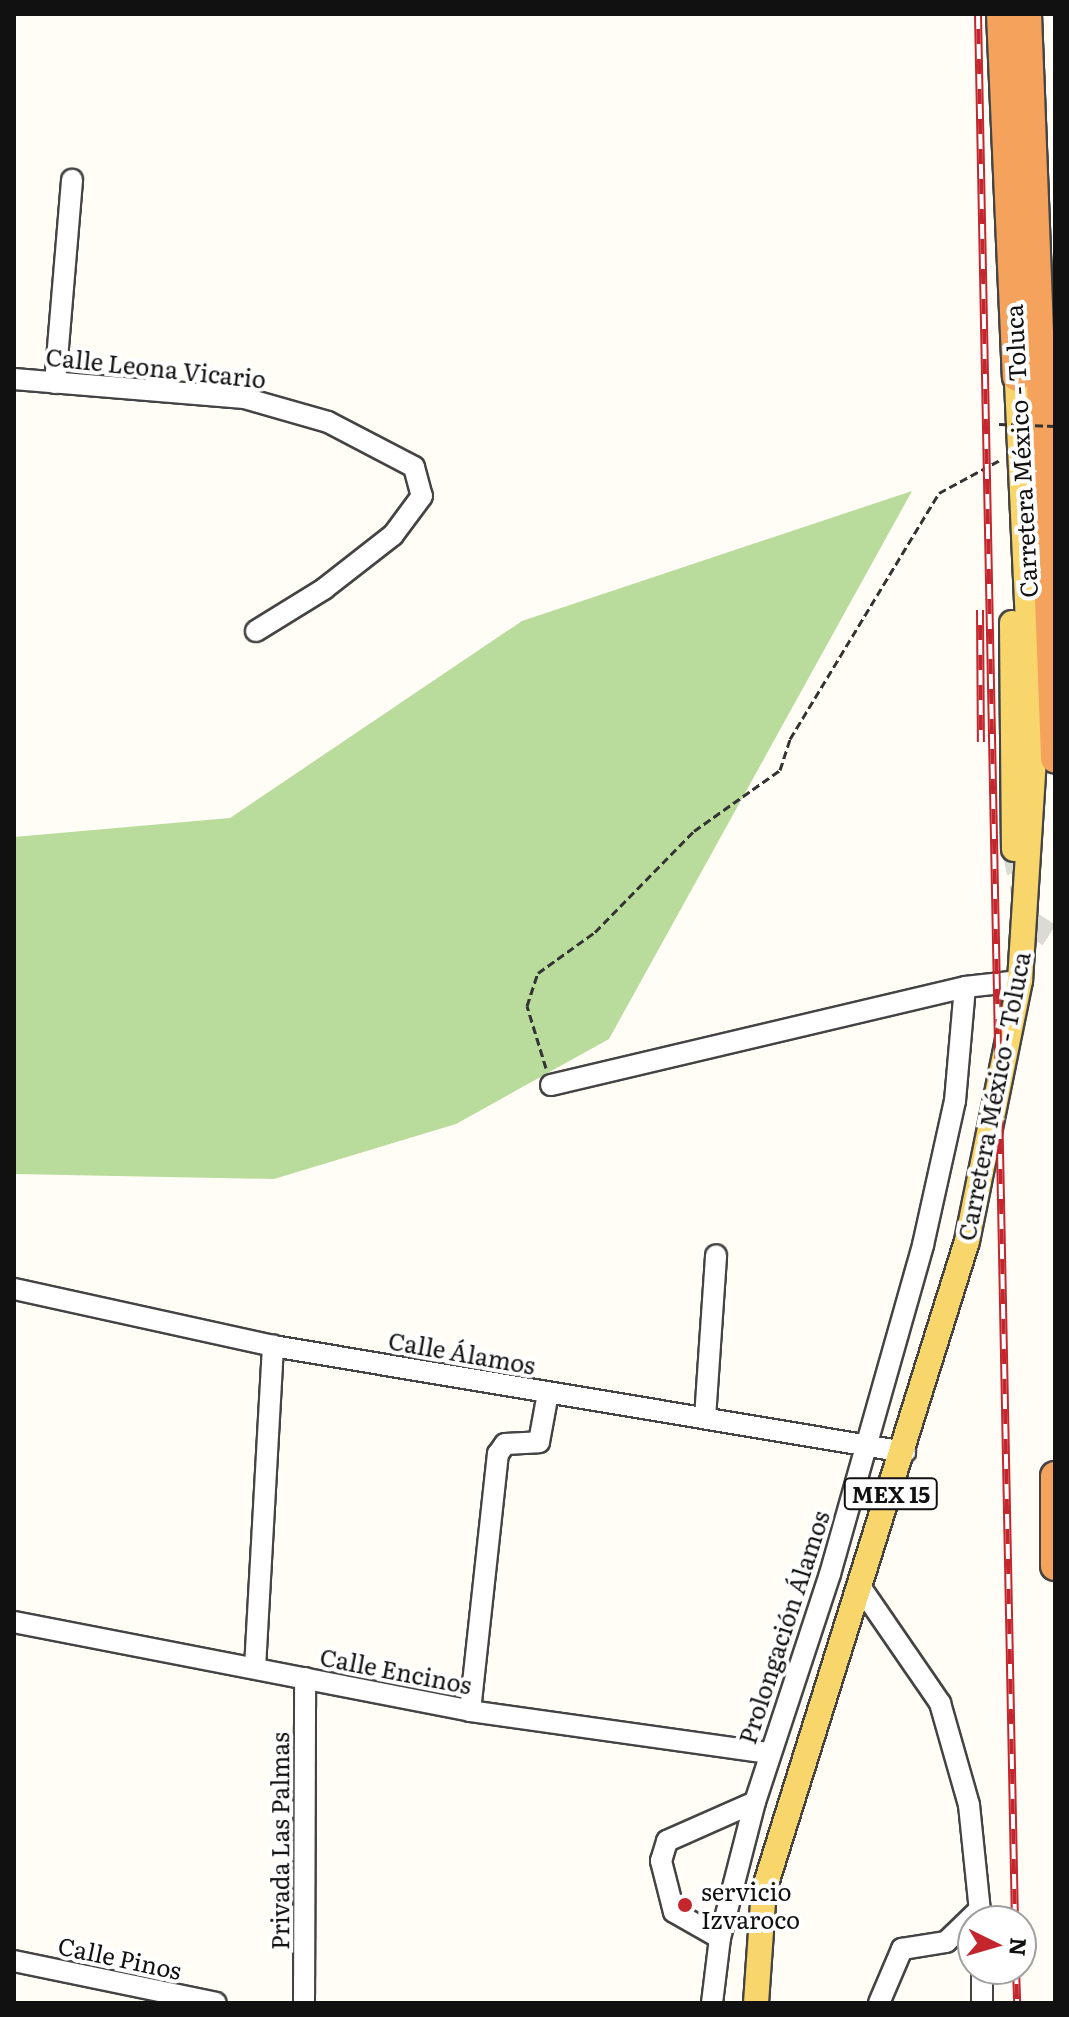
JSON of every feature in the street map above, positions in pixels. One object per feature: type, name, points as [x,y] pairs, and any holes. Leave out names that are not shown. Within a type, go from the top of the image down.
[{"type":"highway","name":"Carretera México - Toluca","points":[[1001,14],[1017,377]]},
{"type":"highway","points":[[1027,14],[1055,758]]},
{"type":"highway","points":[[1055,1476],[1055,1566]]},
{"type":"main road","points":[[1014,849],[1008,525],[1017,377]]},
{"type":"main road","name":"Carretera México - Toluca","points":[[756,2003],[764,1890],[800,1759],[905,1452],[967,1241],[1020,981],[1034,756],[1017,377]]},
{"type":"street","points":[[55,383],[72,180]]},
{"type":"street","name":"Calle Leona Vicario","points":[[14,379],[285,408],[393,453],[420,474],[420,503],[393,535],[324,589],[256,631]]},
{"type":"street","points":[[551,1085],[965,987],[1020,981]]},
{"type":"street","name":"Prolongación Álamos","points":[[712,2003],[720,1938],[755,1802],[868,1442],[952,1115],[965,987]]},
{"type":"street","points":[[705,1418],[716,1255]]},
{"type":"street","name":"Calle Álamos","points":[[14,1289],[273,1346],[548,1393],[868,1442],[905,1452]]},
{"type":"street","points":[[255,1668],[273,1346]]},
{"type":"street","points":[[470,1711],[498,1454],[505,1444],[539,1442],[548,1393]]},
{"type":"street","points":[[861,1588],[940,1703],[969,1805],[979,1905]]},
{"type":"street","name":"Calle Encinos","points":[[14,1622],[470,1711],[770,1753]]},
{"type":"street","name":"Privada Las Palmas","points":[[304,2003],[305,1678]]},
{"type":"street","points":[[720,1938],[674,1912],[664,1890],[667,1841],[694,1826],[755,1802]]},
{"type":"street","points":[[879,2003],[902,1949],[946,1942],[957,1934]]},
{"type":"street","name":"Calle Pinos","points":[[14,1961],[216,2003]]},
{"type":"path","points":[[1000,437],[999,424],[1055,426]]},
{"type":"path","points":[[551,1085],[527,1006],[538,973],[595,932],[694,831],[780,770],[790,739],[939,493],[1000,461],[1000,449]]},
{"type":"green space","points":[[912,491],[609,1039],[456,1124],[274,1179],[14,1174],[14,837],[230,818],[522,621]]},
{"type":"tunnel","points":[[1014,849],[1029,922],[1055,939]]},
{"type":"railway","points":[[978,14],[1015,1905]]},
{"type":"railway","points":[[980,610],[981,742]]},
{"type":"railway","points":[[1016,1985],[1017,2003]]},
{"type":"place","name":"servicio Izvaroco","points":[[685,1905]]}]
